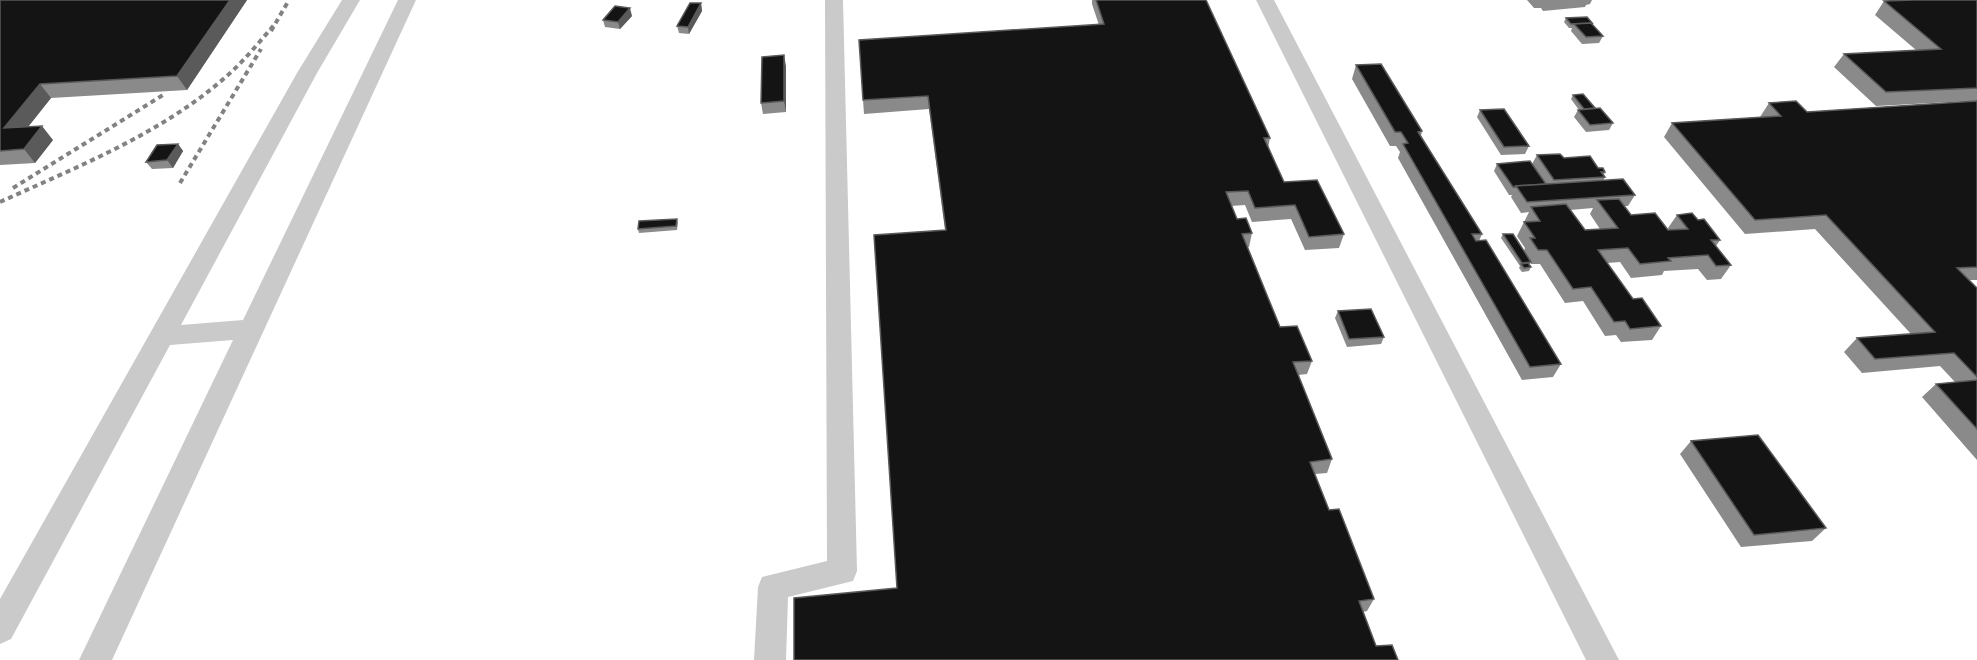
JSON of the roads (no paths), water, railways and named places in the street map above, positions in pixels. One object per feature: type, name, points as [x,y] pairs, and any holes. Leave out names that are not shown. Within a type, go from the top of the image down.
[{"type":"lane","points":[[0,629],[307,73],[351,0]]},
{"type":"lane","points":[[770,660],[773,587],[842,571],[834,0]]},
{"type":"lane","points":[[1264,0],[1603,660]]},
{"type":"lane","points":[[95,660],[408,3]]},
{"type":"lane","points":[[161,336],[253,329]]},
{"type":"railway","points":[[271,31],[289,0]]},
{"type":"railway","points":[[0,202],[119,147],[176,114],[203,96],[228,75],[275,24]]},
{"type":"railway","points":[[180,183],[261,49]]},
{"type":"railway","points":[[13,188],[163,95]]}]
